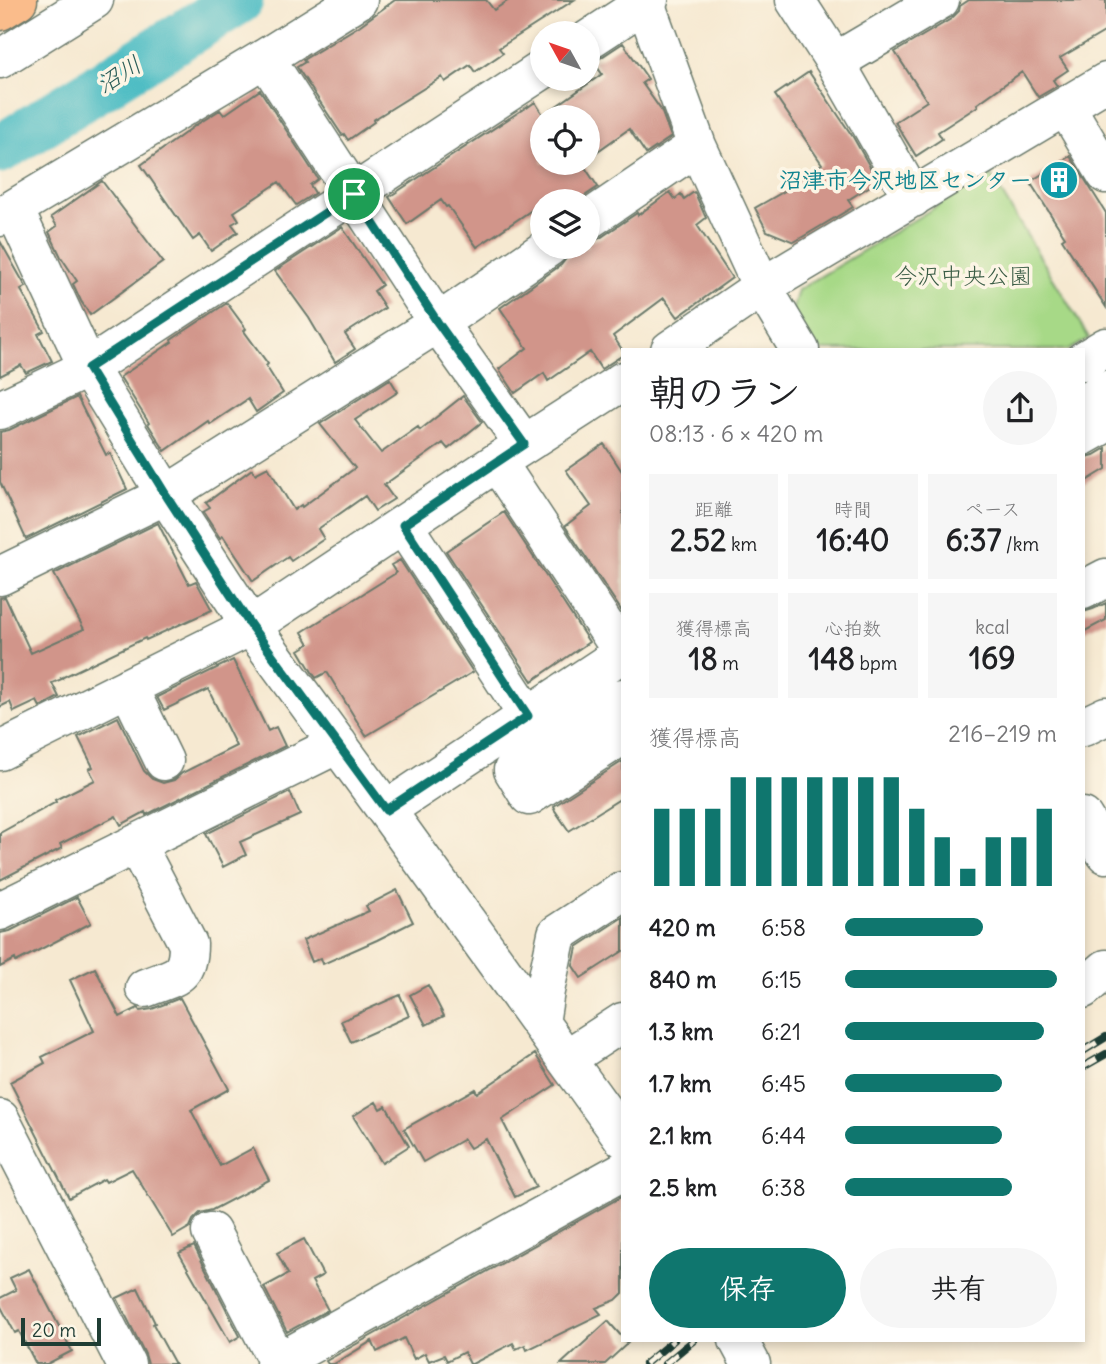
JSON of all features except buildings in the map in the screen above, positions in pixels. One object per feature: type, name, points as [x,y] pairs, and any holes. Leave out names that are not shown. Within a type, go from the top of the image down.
[{"type":"highway","points":[[0,11],[18,0]]},
{"type":"street","points":[[0,58],[94,0]]},
{"type":"street","points":[[358,0],[7,213],[88,368],[251,626],[621,1135]]},
{"type":"street","points":[[795,0],[835,62],[914,198]]},
{"type":"street","points":[[835,62],[940,0]]},
{"type":"street","points":[[600,32],[646,1],[697,146],[762,287],[799,348]]},
{"type":"street","points":[[265,58],[438,323],[621,649]]},
{"type":"street","points":[[0,410],[88,368],[530,78]]},
{"type":"street","points":[[673,348],[762,287],[1106,82]]},
{"type":"street","points":[[1066,107],[1106,174]]},
{"type":"street","points":[[600,212],[697,146]]},
{"type":"street","points":[[0,576],[166,495],[438,323],[531,259]]},
{"type":"street","points":[[1085,360],[1106,347]]},
{"type":"street","points":[[0,751],[251,626],[621,382]]},
{"type":"street","points":[[1085,403],[1106,390]]},
{"type":"street","points":[[1085,435],[1106,424]]},
{"type":"street","points":[[403,525],[528,716]]},
{"type":"street","points":[[1085,589],[1106,578]]},
{"type":"street","points":[[386,810],[621,654]]},
{"type":"street","points":[[128,687],[164,761]]},
{"type":"street","points":[[621,699],[513,770],[529,796],[621,736]]},
{"type":"street","points":[[1085,726],[1106,716]]},
{"type":"street","points":[[0,911],[338,744]]},
{"type":"street","points":[[136,844],[188,944],[188,960],[181,973],[145,988]]},
{"type":"street","points":[[540,1023],[557,934],[621,892]]},
{"type":"street","points":[[1085,987],[1106,970]]},
{"type":"street","points":[[566,1059],[621,1023]]},
{"type":"street","points":[[0,1119],[126,1364]]},
{"type":"street","points":[[211,1232],[276,1363],[621,1172]]},
{"type":"street","points":[[739,1342],[751,1364]]},
{"type":"green space","name":"今沢中央公園","points":[[990,174],[1089,338],[1072,348],[810,348],[791,315],[798,290]]},
{"type":"waterway","name":"沼川","points":[[0,149],[239,0]]},
{"type":"railway","points":[[1085,1050],[1106,1037]]},
{"type":"railway","points":[[1085,1066],[1106,1054]]},
{"type":"railway","points":[[645,1364],[672,1342]]},
{"type":"railway","points":[[665,1364],[692,1342]]},
{"type":"place","name":"沼津市今沢地区センター","points":[[1059,180]]},
{"type":"route","points":[[354,194],[438,323],[524,444],[403,525],[528,716],[386,810],[251,626],[88,368],[354,194]]}]
